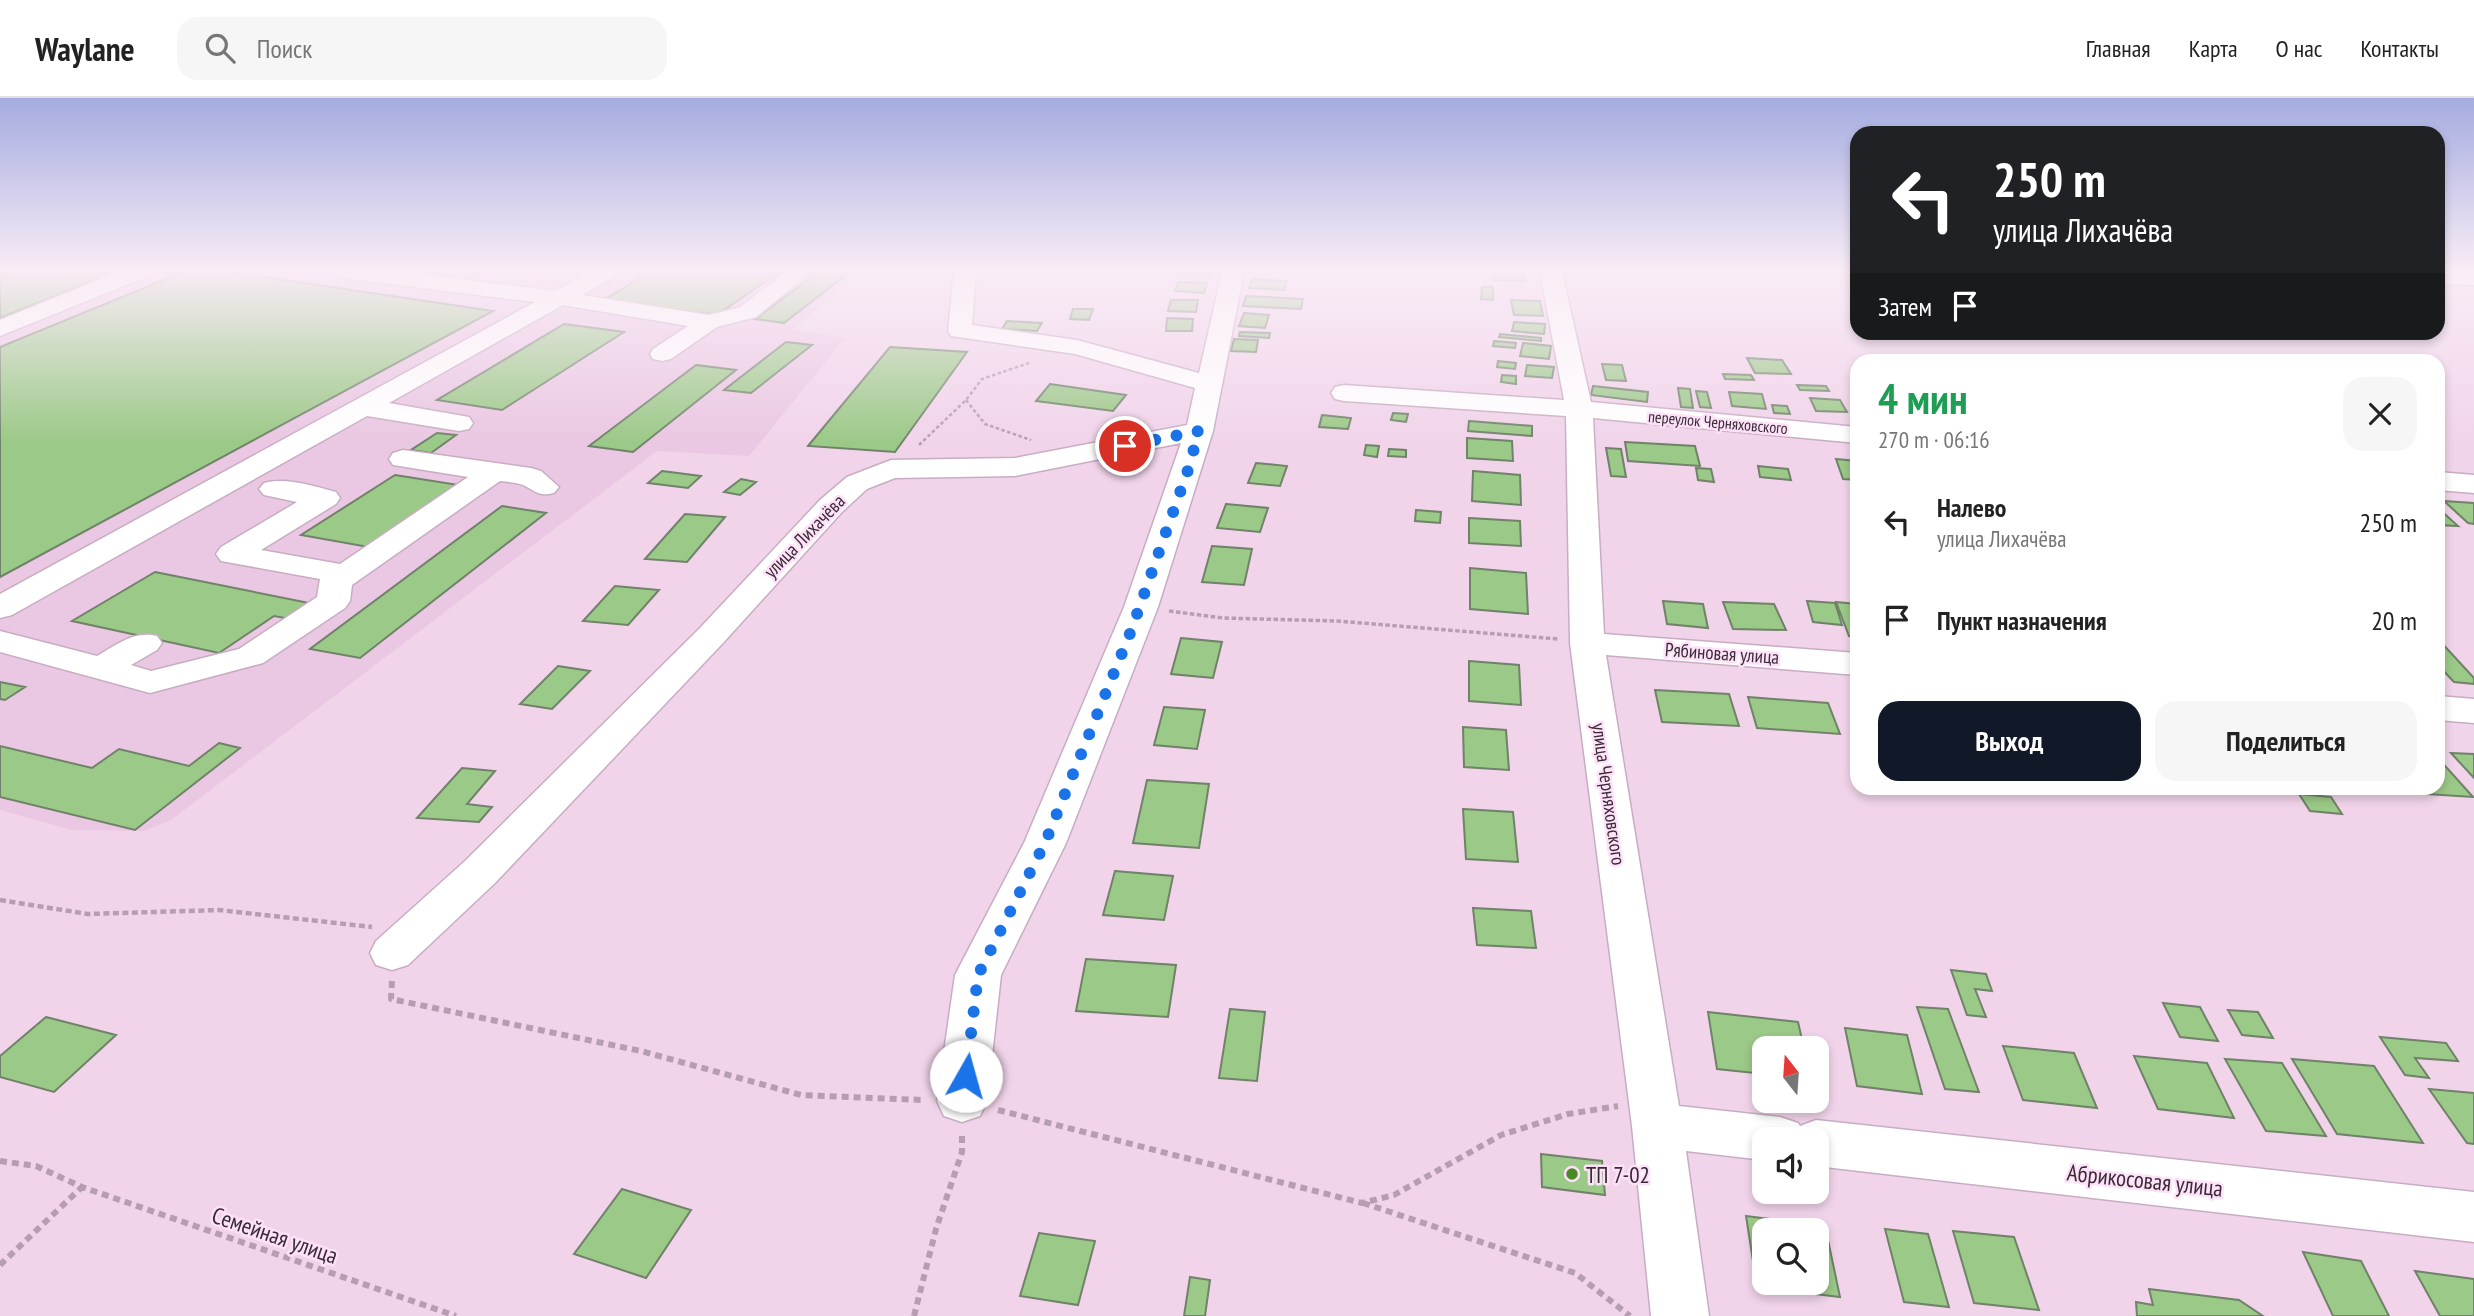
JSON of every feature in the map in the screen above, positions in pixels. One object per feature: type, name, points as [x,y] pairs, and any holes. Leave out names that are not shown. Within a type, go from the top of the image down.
[{"type":"street","points":[[662,354],[698,329]]},
{"type":"street","points":[[960,329],[960,331],[1077,347],[1207,383]]},
{"type":"street","points":[[962,1101],[978,975],[1045,843],[1140,607],[1199,431],[1220,329]]},
{"type":"street","name":"улица Черняховского","points":[[1565,329],[1579,409],[1587,643],[1654,1107],[1680,1316]]},
{"type":"street","name":"переулок Черняховского","points":[[1344,393],[1579,409],[1850,434]]},
{"type":"street","points":[[363,407],[458,423]]},
{"type":"street","name":"улица Лихачёва","points":[[392,953],[489,862],[711,636],[831,506],[857,483],[891,468],[1014,467],[1199,431]]},
{"type":"street","points":[[2445,482],[2474,484]]},
{"type":"street","points":[[0,641],[150,682],[251,656],[333,601],[338,573],[232,554],[325,498],[274,489]]},
{"type":"street","points":[[101,668],[145,643]]},
{"type":"street","name":"Рябиновая улица","points":[[1587,643],[1850,663]]},
{"type":"street","points":[[2445,709],[2474,711]]},
{"type":"street","points":[[1654,1107],[1752,1132]]},
{"type":"street","name":"Абрикосовая улица","points":[[1829,1144],[2474,1217]]},
{"type":"lane","points":[[0,608],[504,329]]},
{"type":"lane","points":[[403,459],[531,477],[544,487]]},
{"type":"lane","points":[[335,582],[494,472]]},
{"type":"path","points":[[891,468],[966,400],[982,379],[1077,347]]},
{"type":"path","points":[[1140,607],[1223,618],[1350,622],[1587,643]]},
{"type":"path","points":[[0,900],[88,914],[219,910],[373,927],[392,953],[391,999],[640,1051],[801,1095],[962,1101],[1296,1184],[1575,1273],[1630,1316]]},
{"type":"path","points":[[914,1316],[936,1229],[962,1152],[962,1101]]},
{"type":"path","points":[[1362,1203],[1394,1195],[1501,1135],[1568,1114],[1621,1105],[1654,1107]]},
{"type":"path","name":"Семейная улица","points":[[0,1161],[36,1166],[82,1187],[456,1316]]},
{"type":"path","points":[[0,1265],[82,1187]]},
{"type":"shaded area","points":[[0,329],[793,329],[845,338],[749,456],[657,451],[171,820],[144,831],[72,830],[0,810]]},
{"type":"building","points":[[44,329],[460,329],[0,577],[0,347]]},
{"type":"building","points":[[556,329],[624,332],[502,410],[437,400]]},
{"type":"building","points":[[1002,329],[1038,329],[1037,331]]},
{"type":"building","points":[[1166,329],[1192,329],[1192,331],[1166,331]]},
{"type":"building","points":[[1512,329],[1545,329],[1544,334],[1512,331]]},
{"type":"building","points":[[1240,332],[1270,333],[1269,338],[1239,336]]},
{"type":"building","points":[[1500,334],[1541,338],[1541,341],[1499,337]]},
{"type":"building","points":[[1234,339],[1258,340],[1256,352],[1231,351]]},
{"type":"building","points":[[1494,341],[1516,343],[1515,348],[1493,346]]},
{"type":"building","points":[[786,342],[812,345],[751,393],[724,390]]},
{"type":"building","points":[[1523,343],[1551,346],[1549,359],[1520,356]]},
{"type":"building","points":[[890,347],[967,352],[895,452],[808,446]]},
{"type":"building","points":[[1747,358],[1782,360],[1791,374],[1755,373]]},
{"type":"building","points":[[1498,361],[1516,363],[1515,369],[1497,367]]},
{"type":"building","points":[[1602,364],[1622,365],[1626,381],[1606,380]]},
{"type":"building","points":[[696,365],[736,370],[633,452],[589,446]]},
{"type":"building","points":[[1527,365],[1554,367],[1552,378],[1525,376]]},
{"type":"building","points":[[1723,374],[1751,375],[1754,380],[1725,379]]},
{"type":"building","points":[[1502,375],[1516,376],[1516,384],[1501,382]]},
{"type":"building","points":[[1050,384],[1126,395],[1113,411],[1036,401]]},
{"type":"building","points":[[1797,385],[1826,386],[1829,391],[1800,390]]},
{"type":"building","points":[[1593,386],[1648,392],[1647,402],[1591,395]]},
{"type":"building","points":[[1678,388],[1690,389],[1693,408],[1681,407]]},
{"type":"building","points":[[1696,391],[1707,392],[1711,408],[1700,407]]},
{"type":"building","points":[[1729,392],[1762,394],[1766,409],[1732,406]]},
{"type":"building","points":[[1810,398],[1840,400],[1847,412],[1816,411]]},
{"type":"building","points":[[1772,405],[1787,406],[1790,414],[1774,413]]},
{"type":"building","points":[[1393,413],[1408,414],[1406,422],[1391,420]]},
{"type":"building","points":[[1322,415],[1351,418],[1348,429],[1319,427]]},
{"type":"building","points":[[1469,421],[1532,426],[1532,436],[1468,431]]},
{"type":"building","points":[[437,433],[456,435],[431,453],[411,450]]},
{"type":"building","points":[[1467,438],[1512,441],[1513,461],[1467,458]]},
{"type":"building","points":[[1625,442],[1695,446],[1700,466],[1628,461]]},
{"type":"building","points":[[1366,445],[1379,446],[1377,457],[1364,455]]},
{"type":"building","points":[[1606,448],[1621,449],[1626,477],[1611,476]]},
{"type":"building","points":[[1389,449],[1406,450],[1406,457],[1388,456]]},
{"type":"building","points":[[1836,459],[1850,460],[1850,480],[1843,479]]},
{"type":"building","points":[[1256,463],[1287,466],[1280,486],[1248,483]]},
{"type":"building","points":[[1758,466],[1788,469],[1791,480],[1760,477]]},
{"type":"building","points":[[1696,468],[1711,469],[1714,482],[1698,480]]},
{"type":"building","points":[[662,471],[701,476],[688,488],[648,483]]},
{"type":"building","points":[[1473,471],[1520,475],[1521,505],[1472,501]]},
{"type":"building","points":[[395,475],[465,486],[374,548],[301,535]]},
{"type":"building","points":[[741,479],[756,482],[740,495],[724,492]]},
{"type":"building","points":[[2445,501],[2474,503],[2474,524],[2468,523]]},
{"type":"building","points":[[1226,504],[1268,508],[1260,532],[1217,528]]},
{"type":"building","points":[[502,506],[546,513],[360,658],[310,649]]},
{"type":"building","points":[[1416,510],[1441,512],[1440,523],[1415,521]]},
{"type":"building","points":[[685,514],[725,517],[687,562],[645,559]]},
{"type":"building","points":[[2445,514],[2458,526],[2445,525]]},
{"type":"building","points":[[1469,518],[1520,521],[1521,546],[1469,543]]},
{"type":"building","points":[[1212,546],[1252,549],[1244,585],[1202,582]]},
{"type":"building","points":[[1470,568],[1526,573],[1528,614],[1470,609]]},
{"type":"building","points":[[155,572],[319,605],[296,620],[274,616],[219,653],[72,621]]},
{"type":"building","points":[[615,586],[659,590],[628,625],[583,621]]},
{"type":"building","points":[[1663,601],[1703,604],[1708,628],[1667,624]]},
{"type":"building","points":[[1807,601],[1835,603],[1842,625],[1813,622]]},
{"type":"building","points":[[1723,602],[1774,604],[1786,630],[1733,629]]},
{"type":"building","points":[[1836,602],[1850,603],[1849,636]]},
{"type":"building","points":[[1181,638],[1222,642],[1213,678],[1171,674]]},
{"type":"building","points":[[2445,647],[2474,678],[2474,684],[2454,682],[2445,672]]},
{"type":"building","points":[[1469,661],[1519,665],[1521,705],[1469,701]]},
{"type":"building","points":[[558,666],[590,671],[552,709],[520,704]]},
{"type":"building","points":[[0,682],[25,687],[5,700],[0,699]]},
{"type":"building","points":[[1655,690],[1729,694],[1739,726],[1662,722]]},
{"type":"building","points":[[1748,697],[1828,703],[1840,734],[1757,728]]},
{"type":"building","points":[[1164,707],[1205,710],[1197,749],[1154,745]]},
{"type":"building","points":[[1463,727],[1506,730],[1509,770],[1464,767]]},
{"type":"building","points":[[219,743],[240,748],[135,830],[0,797],[0,746],[92,768],[119,749],[189,766]]},
{"type":"building","points":[[2451,753],[2474,754],[2474,778]]},
{"type":"building","points":[[2445,766],[2473,797],[2442,795],[2445,795]]},
{"type":"building","points":[[462,768],[495,771],[467,804],[492,807],[479,822],[417,818]]},
{"type":"building","points":[[1147,780],[1209,784],[1199,848],[1133,843]]},
{"type":"building","points":[[2300,795],[2331,797],[2342,814],[2310,811]]},
{"type":"building","points":[[1463,809],[1513,812],[1518,862],[1466,859]]},
{"type":"building","points":[[1115,871],[1173,876],[1164,920],[1103,915]]},
{"type":"building","points":[[1473,908],[1531,911],[1536,948],[1477,945]]},
{"type":"building","points":[[1086,959],[1176,965],[1168,1017],[1076,1011]]},
{"type":"building","points":[[1951,970],[1986,974],[1992,991],[1975,989],[1986,1017],[1967,1015]]},
{"type":"building","points":[[2163,1003],[2200,1007],[2218,1041],[2180,1037]]},
{"type":"building","points":[[1917,1007],[1948,1009],[1979,1092],[1945,1089]]},
{"type":"building","points":[[1230,1009],[1265,1012],[1257,1081],[1219,1078]]},
{"type":"building","points":[[2228,1010],[2258,1012],[2273,1038],[2242,1035]]},
{"type":"building","points":[[1708,1012],[1798,1022],[1801,1036],[1752,1036],[1752,1073],[1717,1069]]},
{"type":"building","points":[[46,1017],[116,1035],[54,1092],[0,1077],[0,1056]]},
{"type":"building","points":[[1845,1028],[1907,1035],[1922,1094],[1857,1086]]},
{"type":"building","points":[[2380,1037],[2446,1043],[2458,1061],[2415,1058],[2429,1078],[2405,1075]]},
{"type":"building","points":[[2003,1046],[2074,1053],[2097,1108],[2023,1100]]},
{"type":"building","points":[[2134,1056],[2207,1063],[2234,1118],[2158,1109]]},
{"type":"building","points":[[2225,1059],[2282,1063],[2326,1136],[2266,1131]]},
{"type":"building","points":[[2292,1059],[2374,1066],[2423,1143],[2337,1134]]},
{"type":"building","points":[[2429,1089],[2474,1093],[2474,1144],[2467,1143]]},
{"type":"building","name":"ТП 7-02","points":[[1541,1154],[1602,1161],[1605,1195],[1542,1187]]},
{"type":"building","points":[[622,1189],[691,1210],[646,1278],[574,1254]]},
{"type":"building","points":[[1746,1216],[1762,1218],[1752,1218],[1752,1255]]},
{"type":"building","points":[[1885,1229],[1928,1234],[1949,1307],[1904,1302]]},
{"type":"building","points":[[1953,1231],[2014,1237],[2039,1310],[1974,1303]]},
{"type":"building","points":[[1039,1233],[1095,1241],[1078,1305],[1020,1296]]},
{"type":"building","points":[[1829,1245],[1840,1297],[1823,1295],[1829,1295]]},
{"type":"building","points":[[2303,1252],[2361,1261],[2389,1316],[2333,1316]]},
{"type":"building","points":[[2415,1271],[2474,1279],[2474,1316],[2440,1316]]},
{"type":"building","points":[[1190,1277],[1210,1280],[1205,1316],[1184,1316]]},
{"type":"building","points":[[2149,1289],[2239,1300],[2263,1316],[2137,1316],[2136,1302],[2153,1305]]},
{"type":"place","name":"ТП 7-02","points":[[1572,1174]]},
{"type":"route","points":[[966,1076],[978,975],[1045,843],[1140,607],[1199,431],[1125,446]]}]
